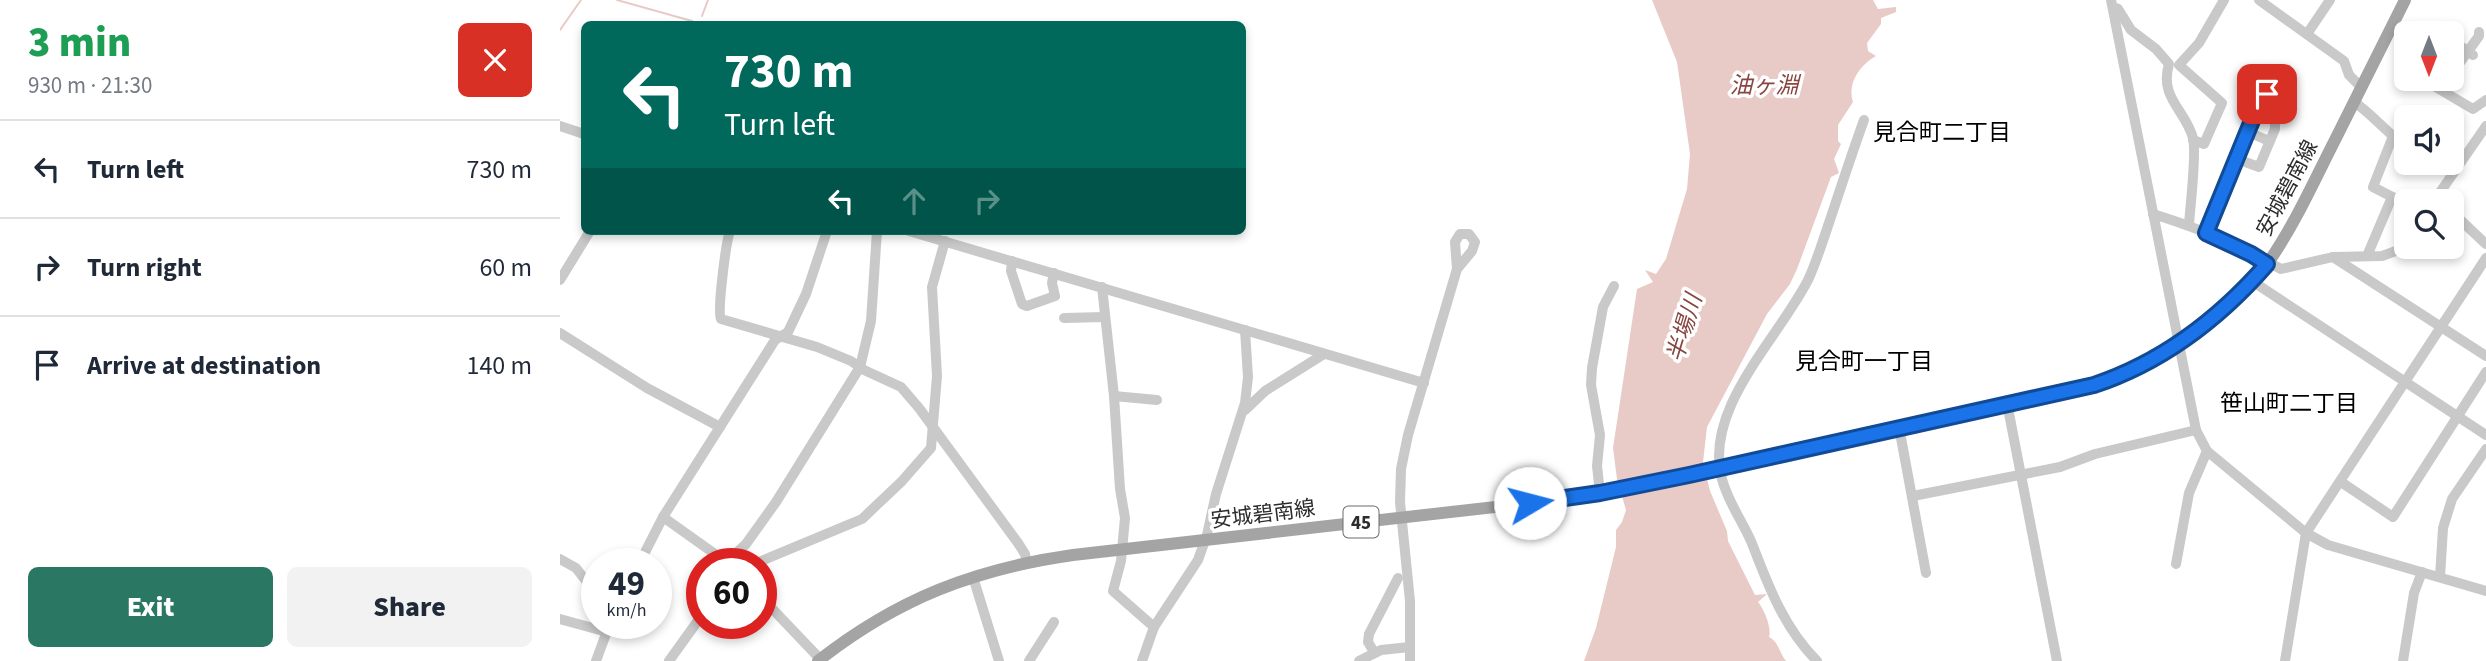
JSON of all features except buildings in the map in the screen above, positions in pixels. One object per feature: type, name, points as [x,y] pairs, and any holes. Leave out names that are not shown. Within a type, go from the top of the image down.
[{"type":"main road","name":"安城碧南線","points":[[820,660],[902,605],[973,577],[1027,563],[1600,493],[2094,385],[2118,377],[2179,344],[2221,312],[2267,263],[2290,227],[2354,102],[2400,2]]},
{"type":"street","points":[[2193,140],[2204,144],[2222,103],[2179,65],[2199,43],[2224,0]]},
{"type":"street","points":[[2307,34],[2330,0]]},
{"type":"street","points":[[2264,2],[2344,61],[2349,75],[2361,88]]},
{"type":"street","points":[[2112,4],[2131,30],[2156,49],[2169,64],[2166,80],[2169,93],[2193,140],[2189,225]]},
{"type":"street","points":[[2112,4],[2196,430],[2207,451],[2306,533],[2328,544],[2486,590]]},
{"type":"street","points":[[2464,59],[2470,54],[2479,32]]},
{"type":"street","points":[[2464,49],[2470,54]]},
{"type":"street","points":[[2206,233],[2258,106],[2275,82],[2290,96],[2276,116],[2275,129],[2259,167],[2237,159]]},
{"type":"street","points":[[2442,91],[2473,109],[2486,100]]},
{"type":"street","points":[[2354,102],[2393,136],[2373,187],[2392,197],[2367,256]]},
{"type":"street","points":[[1817,661],[1795,636],[1775,599],[1749,537],[1732,507],[1717,469],[1719,441],[1723,422],[1745,381],[1808,280],[1864,120]]},
{"type":"street","points":[[560,125],[581,133]]},
{"type":"street","points":[[2444,189],[2486,126]]},
{"type":"street","points":[[2248,132],[2269,141]]},
{"type":"street","points":[[2153,214],[2189,225],[2281,269],[2333,257],[2382,256],[2394,252]]},
{"type":"street","points":[[2464,223],[2486,244]]},
{"type":"street","points":[[560,280],[588,235]]},
{"type":"street","points":[[729,235],[725,246],[719,315],[724,321],[817,347],[901,387],[1018,542],[1027,563]]},
{"type":"street","points":[[647,548],[663,517],[775,340],[788,332],[806,294],[826,235]]},
{"type":"street","points":[[742,548],[776,502],[860,367],[871,321],[877,235]]},
{"type":"street","points":[[923,235],[1424,383]]},
{"type":"street","points":[[777,554],[862,519],[922,461],[931,448],[937,376],[932,287],[945,241]]},
{"type":"street","points":[[2333,257],[2486,356]]},
{"type":"street","points":[[2285,661],[2306,533],[2486,258]]},
{"type":"street","points":[[1012,261],[1011,271],[1022,304],[1027,306],[1055,296],[1052,283],[1054,274]]},
{"type":"street","points":[[1410,661],[1409,586],[1400,484],[1402,461],[1457,269]]},
{"type":"street","points":[[2252,281],[2486,435]]},
{"type":"street","points":[[1600,493],[1597,466],[1600,435],[1591,385],[1592,368],[1602,307],[1614,286]]},
{"type":"street","points":[[1102,288],[1125,518],[1113,592],[1154,627]]},
{"type":"street","points":[[1063,318],[1105,317]]},
{"type":"street","points":[[1142,661],[1154,627],[1195,566],[1205,540],[1248,385],[1245,330]]},
{"type":"street","points":[[560,333],[647,388],[720,427]]},
{"type":"street","points":[[1242,413],[1265,391],[1324,354]]},
{"type":"street","points":[[2341,482],[2393,517],[2486,372]]},
{"type":"street","points":[[1114,396],[1157,400]]},
{"type":"street","points":[[2007,403],[2057,661]]},
{"type":"street","points":[[1899,427],[1926,573]]},
{"type":"street","points":[[1913,496],[2060,467],[2095,454],[2196,430]]},
{"type":"street","points":[[2440,577],[2443,528],[2452,499],[2486,449]]},
{"type":"street","points":[[2176,564],[2189,493],[2207,451]]},
{"type":"street","points":[[663,517],[707,548]]},
{"type":"street","points":[[560,559],[576,568],[581,574]]},
{"type":"street","points":[[2403,661],[2414,593],[2422,572]]},
{"type":"street","points":[[973,577],[999,661]]},
{"type":"street","points":[[1374,652],[1368,642],[1369,634],[1398,578]]},
{"type":"street","points":[[777,614],[820,660]]},
{"type":"street","points":[[560,619],[581,622]]},
{"type":"street","points":[[1029,661],[1054,622]]},
{"type":"street","points":[[669,661],[686,637]]},
{"type":"street","points":[[596,661],[604,639]]},
{"type":"street","points":[[1360,661],[1374,652],[1410,647]]},
{"type":"water","name":"油ヶ淵","points":[[1652,0],[1873,0],[1878,9],[1896,7],[1896,12],[1881,18],[1881,24],[1867,43],[1868,51],[1876,56],[1865,64],[1853,81],[1853,102],[1838,125],[1838,141],[1841,144],[1834,159],[1839,173],[1831,177],[1797,269],[1790,284],[1767,314],[1707,427],[1703,462],[1710,491],[1727,531],[1728,541],[1755,595],[1767,594],[1758,602],[1767,619],[1769,637],[1786,661],[1584,661],[1596,628],[1616,547],[1616,530],[1626,510],[1617,479],[1613,448],[1637,289],[1653,282],[1645,270],[1656,274],[1666,259],[1687,189],[1690,154],[1677,62]]},
{"type":"waterway","points":[[560,30],[581,0]]},
{"type":"waterway","points":[[617,0],[692,21]]},
{"type":"waterway","points":[[702,16],[708,0]]},
{"type":"district","name":"見合町二丁目","points":[[1942,132]]},
{"type":"district","name":"見合町一丁目","points":[[1864,361]]},
{"type":"district","name":"笹山町二丁目","points":[[2289,403]]},
{"type":"route","points":[[1530,503],[1600,493],[1689,475],[2094,385],[2118,377],[2154,359],[2221,312],[2267,264],[2206,233],[2258,106],[2267,94]]},
{"type":"water label","name":"半場川","points":[[1684,328]]}]
